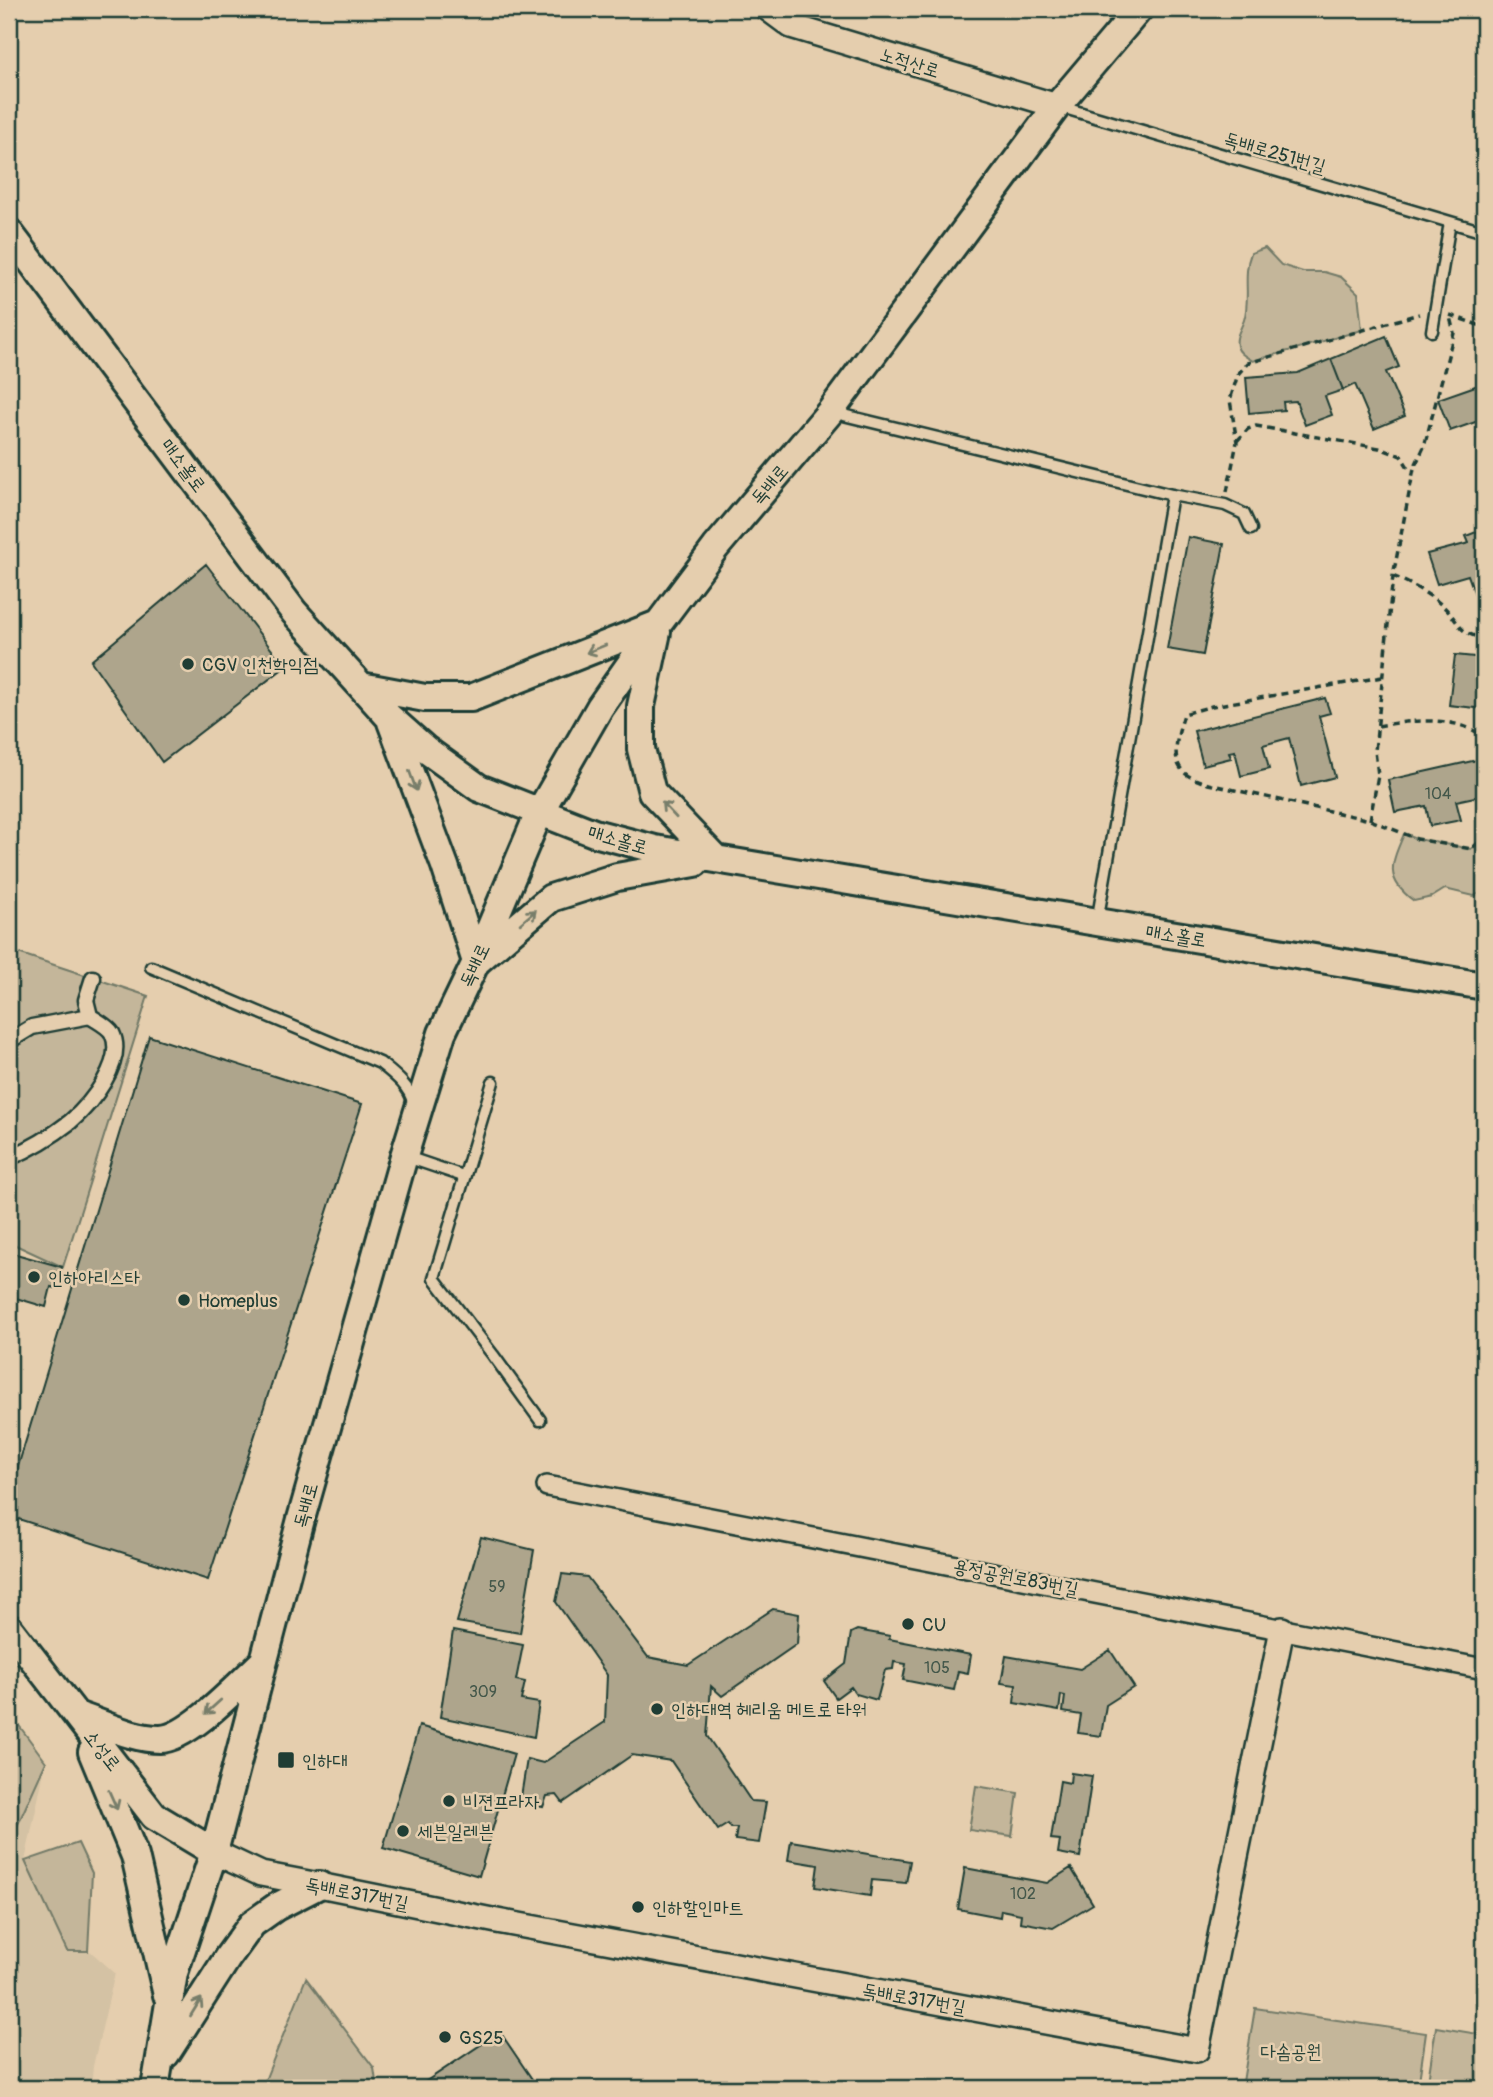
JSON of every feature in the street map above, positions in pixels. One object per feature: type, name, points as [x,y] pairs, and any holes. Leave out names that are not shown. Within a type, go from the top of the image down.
[{"type":"main road","name":"독배로","points":[[157,2076],[174,1973],[214,1852],[301,1519],[404,1156],[442,1033],[476,962],[539,813],[600,707],[659,623],[716,547],[830,412],[1057,106],[1139,9]]},
{"type":"main road","name":"매소홀로","points":[[9,232],[294,612],[389,717],[425,749],[479,788],[594,833],[655,849],[1484,986]]},
{"type":"main road","points":[[361,687],[425,698],[471,698],[659,623]]},
{"type":"main road","points":[[659,623],[641,706],[641,749],[652,792],[716,859]]},
{"type":"main road","points":[[389,717],[445,866],[476,962],[551,898],[617,877],[716,859]]},
{"type":"main road","name":"소성로","points":[[9,1628],[154,1816],[214,1852]]},
{"type":"main road","points":[[76,1715],[130,1733],[158,1739],[174,1737],[194,1725],[264,1661]]},
{"type":"main road","points":[[76,1715],[135,1856],[169,2004]]},
{"type":"main road","points":[[157,2076],[228,1957],[252,1924],[276,1907],[319,1885]]},
{"type":"street","name":"노적산로","points":[[768,9],[791,26],[1057,106]]},
{"type":"street","points":[[90,1017],[86,1000],[93,978]]},
{"type":"street","points":[[9,1041],[32,1027],[90,1017],[111,1030],[116,1047],[113,1065],[91,1100],[71,1121],[36,1145],[9,1158]]},
{"type":"street","name":"용정공원로83번길","points":[[547,1486],[1484,1669]]},
{"type":"street","name":"독배로317번길","points":[[214,1852],[261,1874],[1197,2050],[1282,1629]]},
{"type":"lane","name":"독배로251번길","points":[[1057,106],[1484,232]]},
{"type":"lane","points":[[1432,331],[1450,222]]},
{"type":"lane","points":[[830,412],[1172,495],[1225,505],[1244,514],[1251,529]]},
{"type":"lane","points":[[1096,922],[1172,495]]},
{"type":"lane","points":[[151,967],[380,1063],[397,1077],[411,1094],[416,1117]]},
{"type":"lane","points":[[493,1082],[434,1278],[540,1420]]},
{"type":"lane","points":[[404,1156],[463,1176]]},
{"type":"path","points":[[1225,505],[1237,442],[1230,400],[1238,374],[1248,363],[1435,309],[1484,327]]},
{"type":"path","points":[[1370,820],[1378,775],[1375,751],[1393,576],[1413,473],[1424,447],[1454,333],[1450,314]]},
{"type":"path","points":[[1237,442],[1248,429],[1256,426],[1379,448],[1401,456],[1413,473]]},
{"type":"path","points":[[1393,576],[1445,608],[1464,633],[1484,639]]},
{"type":"path","points":[[1382,677],[1212,706],[1184,714],[1177,739],[1176,759],[1185,774],[1208,784],[1370,820],[1417,839],[1471,849],[1484,838]]},
{"type":"path","points":[[1377,726],[1413,720],[1440,721],[1478,732],[1484,737]]},
{"type":"shaded area","points":[[9,1712],[46,1762],[25,1861],[67,1951],[90,1951],[115,1973],[93,2066],[91,2088],[9,2088]]},
{"type":"green space","points":[[1265,248],[1281,265],[1303,272],[1324,272],[1341,277],[1358,293],[1362,330],[1253,361],[1241,353],[1237,339],[1246,312],[1248,261],[1251,253]]},
{"type":"green space","points":[[1404,834],[1471,849],[1478,843],[1484,860],[1483,891],[1474,896],[1445,889],[1432,897],[1414,901],[1404,893],[1394,878],[1396,854]]},
{"type":"green space","points":[[9,950],[148,996],[63,1267],[9,1242]]},
{"type":"green space","points":[[9,1712],[46,1762],[9,1844]]},
{"type":"green space","points":[[976,1786],[1018,1793],[1012,1836],[969,1830]]},
{"type":"green space","points":[[78,1843],[92,1873],[88,1951],[67,1951],[25,1861]]},
{"type":"green space","points":[[306,1978],[374,2068],[377,2088],[262,2088]]},
{"type":"green space","name":"다솜공원","points":[[1255,2008],[1426,2033],[1418,2088],[1242,2088]]},
{"type":"green space","points":[[1436,2027],[1484,2035],[1484,2088],[1427,2088]]},
{"type":"building","points":[[1386,336],[1399,367],[1386,372],[1405,416],[1374,429],[1355,384],[1343,390],[1331,359]]},
{"type":"building","points":[[1331,359],[1343,390],[1325,396],[1332,415],[1305,425],[1296,401],[1283,402],[1284,410],[1249,413],[1246,377],[1298,373]]},
{"type":"building","points":[[1484,383],[1484,419],[1450,431],[1438,399]]},
{"type":"building","points":[[1484,529],[1484,601],[1478,603],[1468,575],[1437,584],[1427,554],[1469,543],[1466,536]]},
{"type":"building","points":[[1188,537],[1224,544],[1203,655],[1167,649]]},
{"type":"building","name":"CGV 인천학익점","points":[[206,564],[285,667],[162,762],[91,661]]},
{"type":"building","points":[[1455,655],[1484,658],[1484,709],[1449,705]]},
{"type":"building","points":[[1325,698],[1330,713],[1319,716],[1335,777],[1301,786],[1289,738],[1263,745],[1269,769],[1241,776],[1235,751],[1229,752],[1231,758],[1203,765],[1194,731]]},
{"type":"building","points":[[1477,760],[1484,795],[1456,801],[1461,820],[1430,826],[1426,806],[1395,812],[1388,780]]},
{"type":"building","name":"Homeplus","points":[[149,1036],[362,1104],[208,1580],[9,1516],[9,1496]]},
{"type":"building","name":"인하아리스타","points":[[9,1252],[62,1267],[56,1288],[51,1287],[46,1307],[9,1296]]},
{"type":"building","points":[[481,1537],[534,1550],[520,1633],[457,1622]]},
{"type":"building","name":"인하대역 헤리움 메트로 타워","points":[[562,1574],[587,1577],[648,1657],[688,1665],[773,1609],[799,1614],[797,1644],[722,1696],[711,1686],[707,1736],[751,1801],[766,1802],[759,1843],[735,1840],[737,1828],[731,1828],[728,1824],[718,1830],[671,1761],[632,1755],[563,1803],[557,1795],[547,1796],[543,1807],[520,1803],[527,1759],[543,1763],[605,1722],[607,1675],[556,1602]]},
{"type":"building","points":[[857,1630],[971,1655],[968,1673],[958,1671],[954,1690],[903,1680],[906,1664],[894,1662],[893,1669],[885,1670],[877,1700],[856,1694],[851,1687],[836,1698],[824,1681],[846,1664],[851,1633]]},
{"type":"building","points":[[453,1631],[523,1645],[516,1680],[525,1682],[521,1700],[539,1703],[534,1737],[440,1717]]},
{"type":"building","points":[[1110,1650],[1134,1687],[1106,1705],[1101,1736],[1078,1733],[1081,1715],[1063,1712],[1065,1696],[1061,1695],[1059,1711],[1014,1703],[1016,1685],[1001,1683],[1006,1656],[1080,1669]]},
{"type":"building","name":"비젼프라자","points":[[419,1726],[514,1754],[479,1876],[383,1848]]},
{"type":"building","points":[[1071,1773],[1092,1776],[1080,1857],[1058,1853],[1060,1840],[1051,1839],[1060,1781],[1070,1783]]},
{"type":"building","points":[[791,1841],[910,1861],[906,1883],[872,1880],[870,1896],[815,1887],[818,1865],[788,1860]]},
{"type":"building","points":[[965,1868],[1047,1883],[1071,1868],[1093,1904],[1053,1928],[1020,1922],[1021,1914],[1001,1910],[1000,1917],[958,1909]]},
{"type":"building","points":[[500,2032],[538,2088],[419,2086]]},
{"type":"place","name":"CGV 인천학익점","points":[[188,664]]},
{"type":"place","name":"인하아리스타","points":[[34,1277]]},
{"type":"place","name":"Homeplus","points":[[184,1300]]},
{"type":"place","name":"CU","points":[[908,1624]]},
{"type":"place","name":"인하대역 헤리움 메트로 타워","points":[[657,1709]]},
{"type":"place","name":"인하대","points":[[286,1760]]},
{"type":"place","name":"비젼프라자","points":[[449,1801]]},
{"type":"place","name":"세븐일레븐","points":[[403,1831]]},
{"type":"place","name":"인하할인마트","points":[[638,1907]]},
{"type":"place","name":"GS25","points":[[445,2037]]}]
